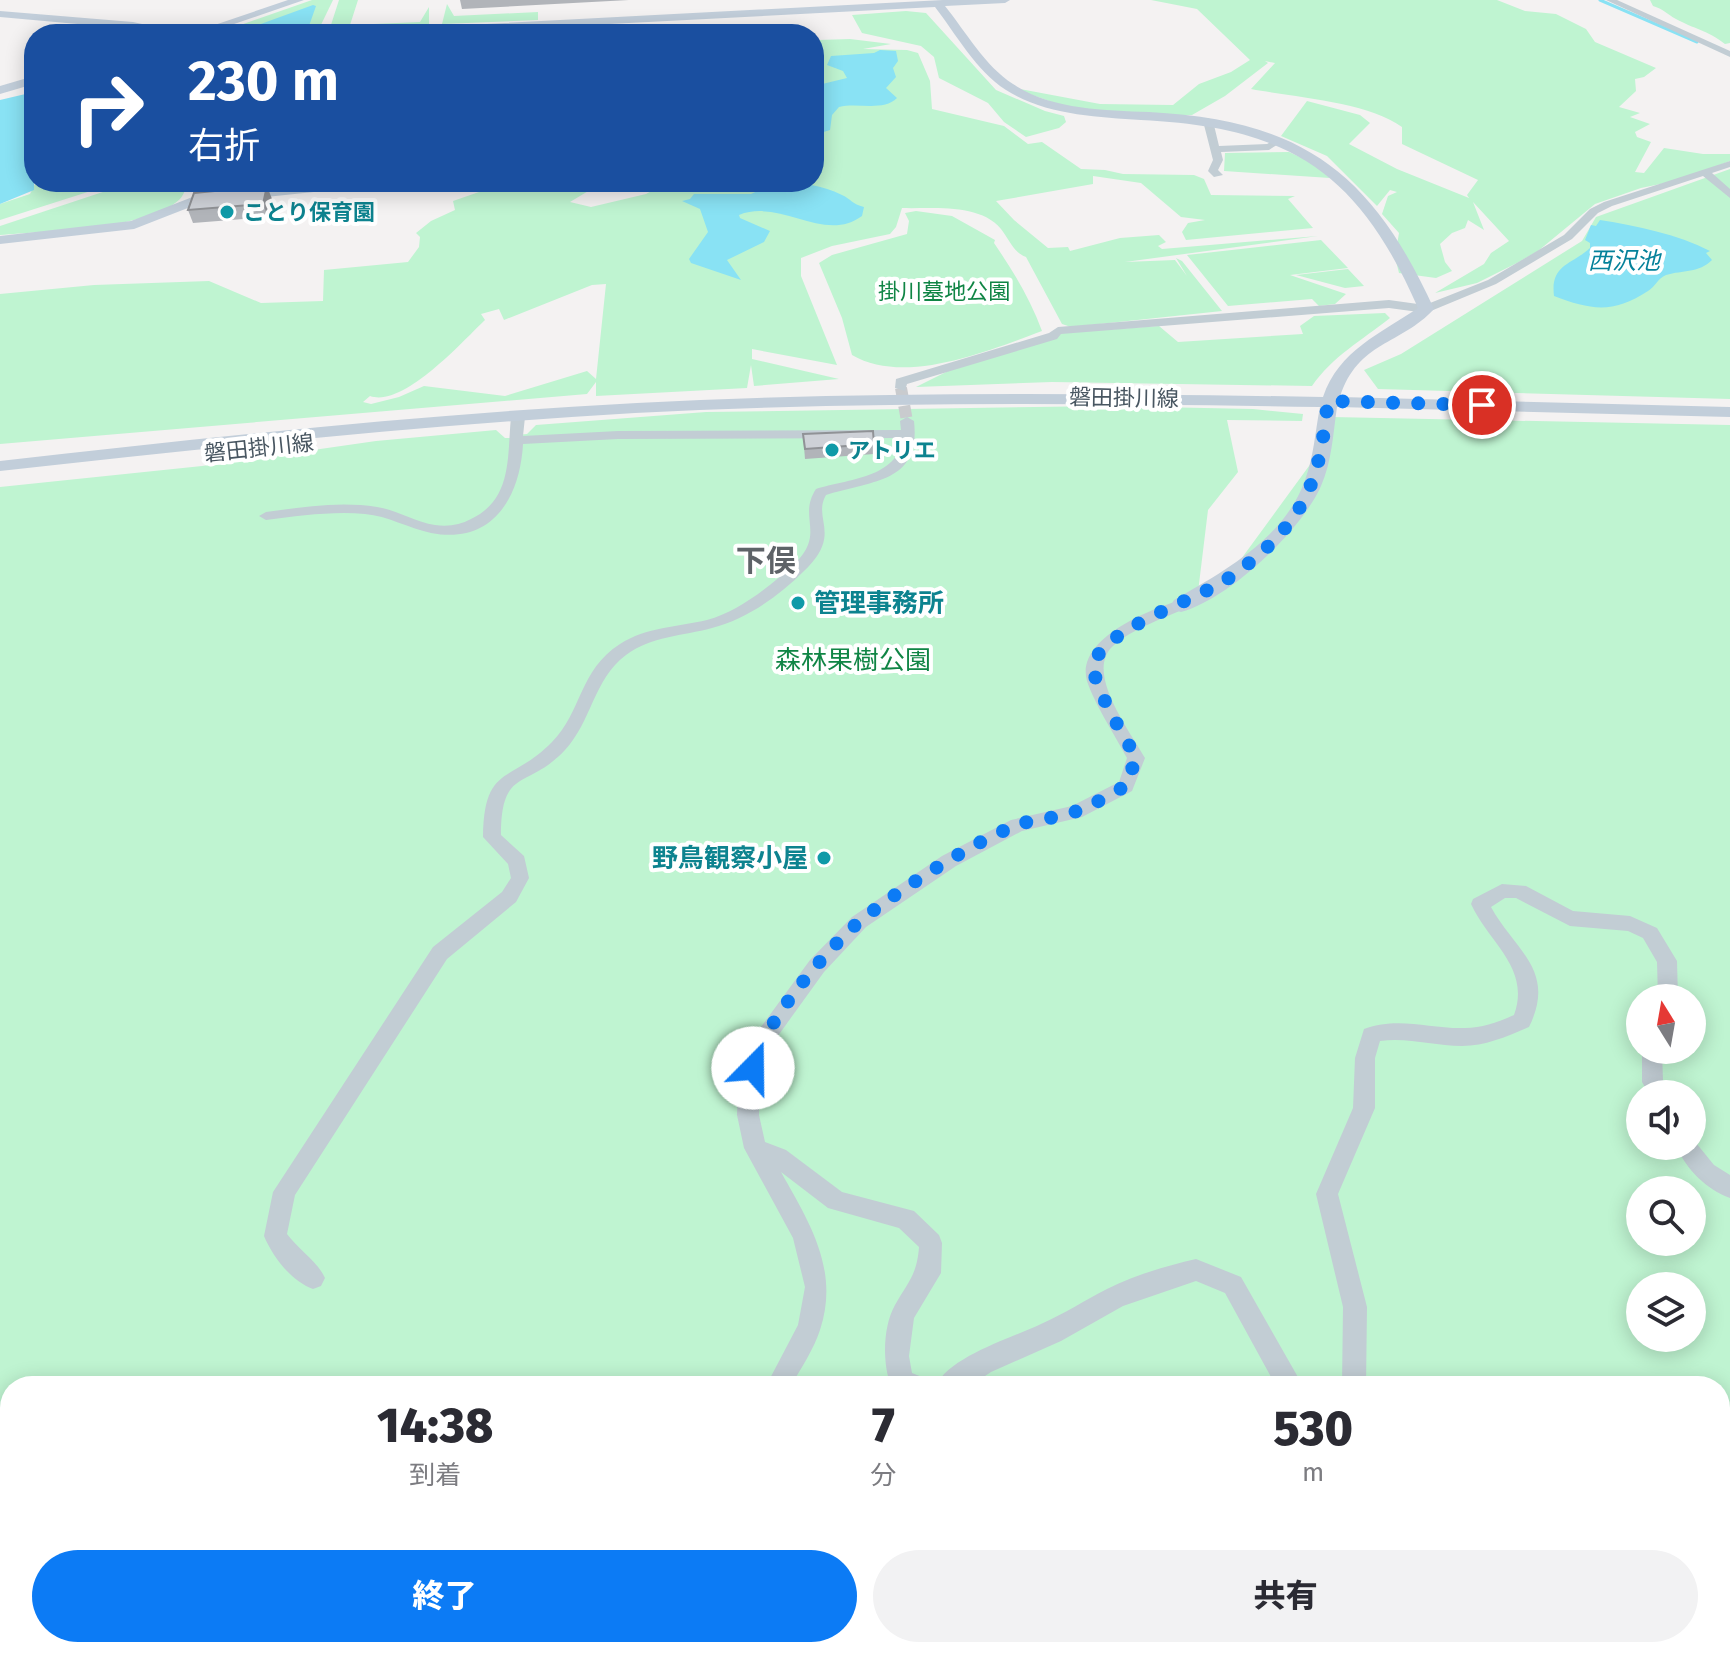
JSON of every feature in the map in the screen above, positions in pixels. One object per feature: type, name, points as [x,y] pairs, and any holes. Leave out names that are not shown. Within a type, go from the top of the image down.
[{"type":"street","points":[[225,24],[299,0]]},
{"type":"street","points":[[544,24],[1005,0]]},
{"type":"street","points":[[1610,0],[1730,54]]},
{"type":"street","points":[[938,4],[997,76],[1010,87],[1035,98],[1082,111],[1208,121],[1278,141],[1324,164],[1360,200],[1402,260],[1426,309]]},
{"type":"street","points":[[0,14],[121,24]]},
{"type":"street","points":[[622,20],[622,24]]},
{"type":"street","points":[[0,90],[24,83]]},
{"type":"street","points":[[1208,121],[1217,149],[1218,160],[1213,171],[1218,175]]},
{"type":"street","points":[[1217,149],[1269,147],[1278,141]]},
{"type":"street","points":[[783,1376],[809,1328],[817,1287],[804,1235],[755,1148],[748,1115],[749,1088],[757,1048],[817,966],[859,922],[949,861],[1017,825],[1076,812],[1126,786],[1136,758],[1095,681],[1094,664],[1105,644],[1124,631],[1225,581],[1260,555],[1298,509],[1321,460],[1328,401],[1347,366],[1378,337],[1426,309],[1492,282],[1568,237],[1594,211],[1608,204],[1730,164]]},
{"type":"street","points":[[1705,172],[1730,195]]},
{"type":"street","points":[[0,240],[125,227],[195,200],[273,192]]},
{"type":"street","points":[[901,388],[900,382],[1053,336],[1058,331],[1389,304],[1426,309]]},
{"type":"street","name":"磐田掛川線","points":[[0,464],[518,417],[722,404],[1098,397],[1730,412]]},
{"type":"street","points":[[266,516],[352,509],[406,517],[431,528],[468,529],[502,503],[511,484],[518,417]]},
{"type":"street","name":"磐田掛川線","points":[[0,479],[518,417]]},
{"type":"street","points":[[313,1278],[290,1258],[275,1236],[284,1192],[440,953],[509,897],[520,878],[517,861],[492,837],[490,810],[497,789],[510,777],[551,755],[570,736],[585,694],[599,668],[625,647],[660,634],[722,621],[741,613],[815,549],[820,533],[815,502],[821,492],[882,475],[902,463],[910,450],[908,428],[516,440]]},
{"type":"street","points":[[1354,1376],[1355,1307],[1327,1194],[1364,1108],[1365,1058],[1371,1035],[1389,1029],[1460,1038],[1493,1034],[1522,1021],[1531,992],[1518,958],[1487,923],[1480,904],[1502,891],[1519,891],[1570,918],[1630,924],[1650,933],[1667,961],[1668,984]]},
{"type":"street","points":[[755,1148],[778,1157],[836,1201],[906,1219],[931,1243],[929,1273],[903,1314],[897,1356],[900,1376]]},
{"type":"street","points":[[1697,1160],[1706,1172],[1730,1188]]},
{"type":"street","points":[[963,1376],[982,1363],[1052,1332],[1116,1297],[1196,1270],[1233,1285],[1283,1376]]},
{"type":"green space","points":[[312,0],[333,0],[321,24],[243,24]]},
{"type":"green space","points":[[339,0],[358,0],[350,24],[331,24]]},
{"type":"green space","points":[[1151,0],[1497,0],[1525,11],[1556,14],[1586,29],[1595,42],[1656,68],[1644,77],[1635,79],[1636,91],[1619,107],[1640,113],[1630,117],[1650,124],[1635,132],[1637,137],[1651,142],[1635,172],[1644,173],[1664,148],[1703,154],[1730,154],[1730,161],[1680,180],[1641,188],[1595,204],[1538,251],[1517,263],[1477,283],[1435,293],[1484,264],[1491,253],[1509,241],[1473,202],[1484,230],[1468,220],[1465,228],[1452,233],[1440,244],[1445,262],[1452,271],[1436,278],[1399,273],[1395,257],[1399,233],[1382,214],[1388,196],[1397,192],[1390,190],[1377,206],[1327,156],[1281,136],[1307,101],[1360,115],[1370,123],[1349,144],[1397,169],[1469,198],[1467,195],[1478,180],[1402,144],[1402,127],[1371,112],[1251,89],[1275,63],[1265,61],[1268,63],[1225,96],[1192,115],[1115,115],[1066,107],[1010,87],[1100,104],[1173,105],[1199,84],[1231,72],[1250,60],[1197,9]]},
{"type":"green space","points":[[1650,0],[1730,0],[1730,43],[1725,44],[1676,19],[1653,6]]},
{"type":"green space","points":[[447,4],[454,16],[538,12],[538,20],[442,24]]},
{"type":"green space","points":[[429,7],[429,24],[373,24],[420,22]]},
{"type":"green space","points":[[906,11],[926,13],[996,90],[1064,116],[1066,122],[1059,128],[1026,137],[1004,122],[988,103],[939,78],[934,57],[921,46],[862,33],[852,15]]},
{"type":"green space","points":[[850,39],[891,44],[863,49],[918,53],[930,81],[932,109],[1004,126],[1028,144],[1042,142],[1081,169],[1123,174],[1194,175],[1204,179],[1211,195],[1295,196],[1288,199],[1313,228],[1186,240],[1182,232],[1188,223],[1205,220],[1181,217],[1141,183],[1093,176],[1093,184],[996,201],[1048,248],[1068,247],[1070,251],[1120,238],[1159,235],[1166,242],[1158,246],[1162,249],[1318,236],[1125,262],[1175,260],[1187,276],[1176,258],[1182,261],[1222,311],[1071,327],[1062,324],[1026,257],[1014,249],[992,221],[955,209],[902,208],[896,227],[890,234],[832,246],[801,258],[801,276],[837,365],[752,349],[752,359],[839,379],[754,386],[751,365],[747,388],[596,396],[596,382],[587,394],[0,444],[0,294],[94,285],[209,281],[261,303],[323,301],[324,270],[408,262],[419,247],[420,237],[416,233],[431,221],[455,210],[453,201],[479,192],[587,192],[570,202],[591,207],[646,194],[824,192],[824,40]],"holes":[[[606,284],[596,379],[587,371],[505,396],[424,386],[399,397],[371,404],[363,402],[370,396],[383,397],[415,383],[485,320],[481,314],[499,309],[504,320],[592,285]]]},
{"type":"green space","points":[[1289,152],[1311,162],[1330,178],[1224,171],[1225,153]]},
{"type":"green space","points":[[1730,169],[1730,399],[1378,389],[1364,370],[1401,354],[1582,241],[1596,217]]},
{"type":"green space","points":[[88,192],[0,220],[0,204],[30,194]]},
{"type":"green space","points":[[103,192],[184,192],[165,209],[121,223],[0,235],[0,226]]},
{"type":"green space","name":"掛川墓地公園","points":[[916,211],[952,216],[995,240],[1027,296],[1042,331],[972,356],[921,366],[873,364],[852,355],[842,318],[819,263],[832,255],[907,234],[909,221],[905,213]]},
{"type":"green space","points":[[1321,240],[1348,268],[1290,275],[1346,294],[1335,304],[1319,306],[1312,299],[1228,306],[1187,255]]},
{"type":"green space","points":[[1348,269],[1364,286],[1345,288],[1296,275]]},
{"type":"green space","points":[[1385,313],[1390,318],[1338,357],[1312,386],[1052,382],[916,387],[948,371],[1061,333],[1159,326],[1178,342],[1303,334],[1300,326],[1314,316]]},
{"type":"green space","name":"森林果樹公園","points":[[1107,406],[1253,409],[1303,414],[1302,421],[1227,420],[1238,472],[1208,510],[1198,592],[1225,581],[1328,440],[1332,417],[1730,425],[1730,1376],[0,1376],[0,487],[202,466],[376,441],[496,430],[505,438],[527,434],[536,425],[706,412]],"holes":[[[993,839],[900,894],[817,958],[867,911]]]},
{"type":"water","points":[[313,5],[316,6],[310,24],[261,24]]},
{"type":"water","points":[[880,50],[896,51],[898,61],[893,68],[896,77],[886,88],[897,98],[885,105],[839,107],[832,115],[830,130],[824,132],[824,84],[847,78],[843,71],[827,65],[831,56]]},
{"type":"water","points":[[24,94],[24,192],[29,192],[0,204],[0,100]]},
{"type":"water","points":[[824,189],[864,207],[862,216],[848,223],[833,225],[771,212],[755,211],[739,215],[770,231],[764,242],[727,260],[741,280],[691,263],[689,259],[708,232],[700,209],[682,201],[694,194],[824,192]]},
{"type":"water","name":"西沢池","points":[[1600,220],[1684,240],[1710,251],[1706,253],[1712,260],[1696,269],[1666,275],[1635,298],[1613,306],[1591,307],[1554,296],[1555,277],[1564,266],[1590,248],[1590,243],[1585,240],[1591,225],[1596,226]]},
{"type":"building","points":[[266,192],[263,204],[188,210],[194,193]]},
{"type":"building","points":[[873,431],[874,444],[805,449],[803,434]]},
{"type":"waterway","points":[[1600,0],[1697,42]]},
{"type":"tunnel","points":[[901,388],[907,421]]},
{"type":"place","name":"ことり保育園","points":[[227,212]]},
{"type":"place","name":"アトリエ","points":[[832,450]]},
{"type":"place","name":"管理事務所","points":[[798,603]]},
{"type":"place","name":"野鳥観察小屋","points":[[824,858]]},
{"type":"district","name":"下俣","points":[[766,561]]},
{"type":"route","points":[[753,1068],[757,1048],[783,1009],[817,966],[859,922],[949,861],[1017,825],[1076,812],[1126,786],[1136,758],[1095,681],[1094,664],[1105,644],[1124,631],[1225,581],[1260,555],[1298,509],[1310,488],[1321,460],[1328,401],[1482,405]]}]
